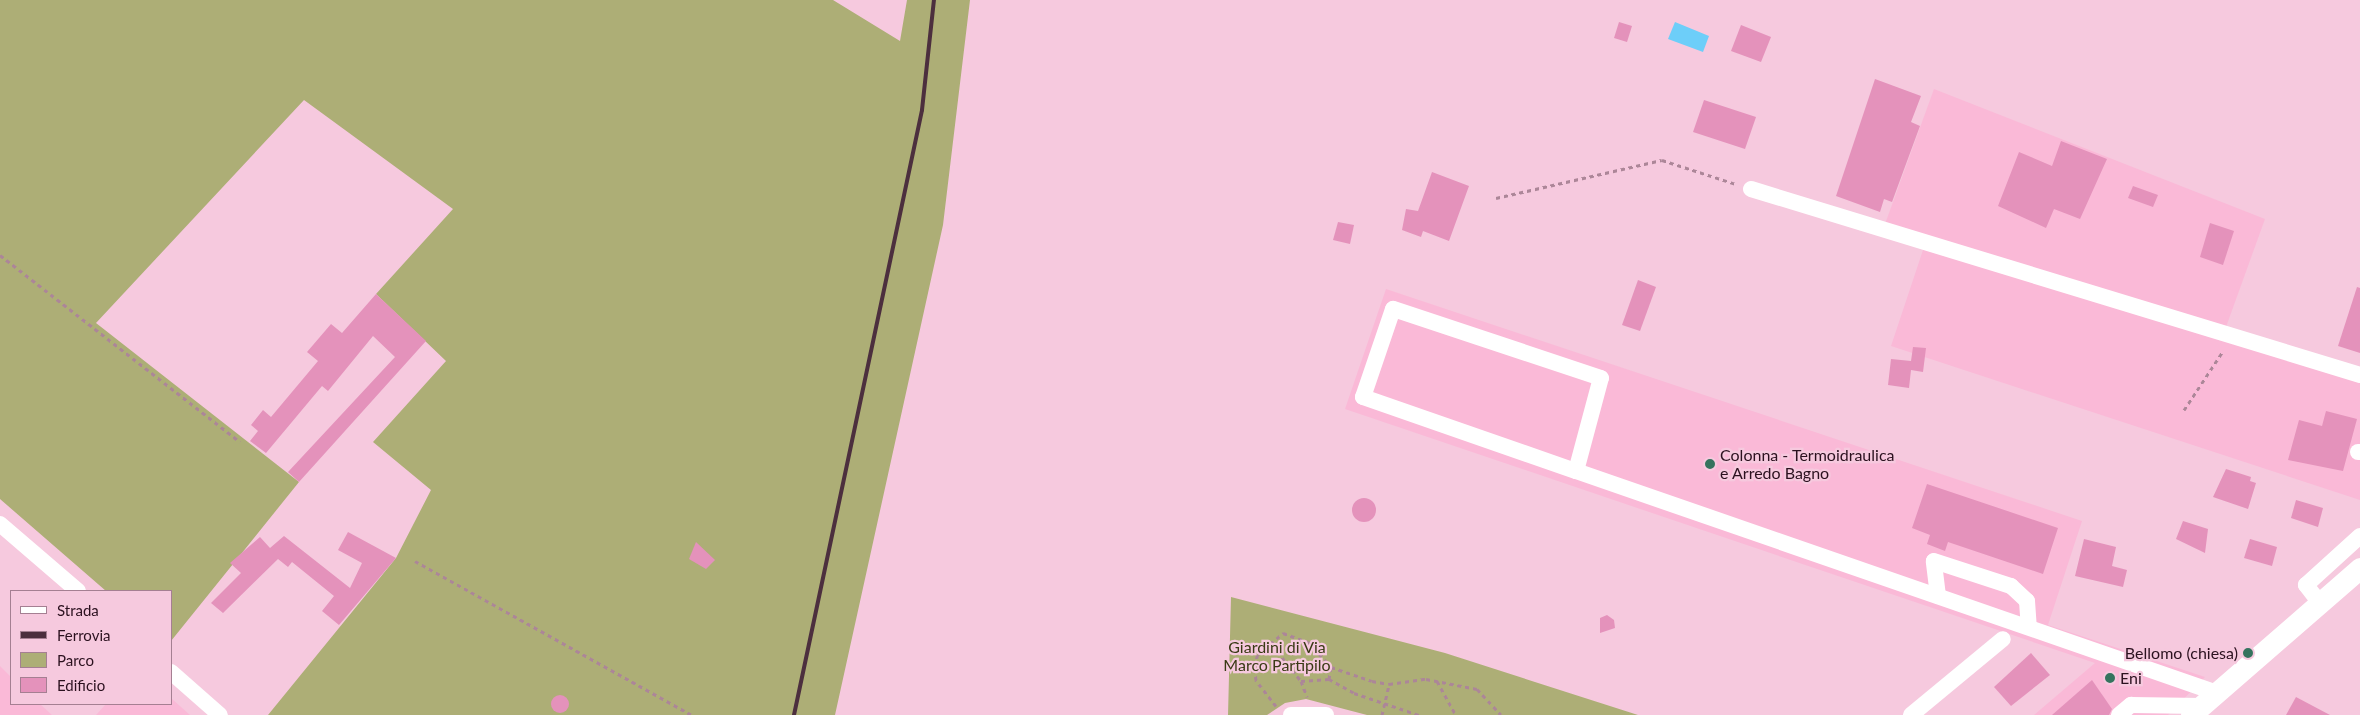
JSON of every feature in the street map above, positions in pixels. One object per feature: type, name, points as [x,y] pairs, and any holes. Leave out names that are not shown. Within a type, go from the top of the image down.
[{"type":"main road","points":[[2203,704],[2360,568]]},
{"type":"street","points":[[1751,189],[2360,375]]},
{"type":"street","points":[[1576,471],[1601,378],[1394,309],[1363,397],[1576,471],[2029,627],[2203,704]]},
{"type":"street","points":[[0,524],[77,590]]},
{"type":"street","points":[[2320,602],[2306,585],[2360,536]]},
{"type":"street","points":[[1938,596],[1934,562],[2011,586],[2027,601],[2029,627]]},
{"type":"street","points":[[1911,715],[2003,639]]},
{"type":"street","points":[[172,673],[220,715]]},
{"type":"street","points":[[2119,715],[2131,704],[2203,704]]},
{"type":"street","points":[[1291,715],[1326,715]]},
{"type":"path","points":[[1496,198],[1662,160],[1751,189]]},
{"type":"path","points":[[0,255],[240,442]]},
{"type":"path","points":[[2184,410],[2219,354],[2239,338]]},
{"type":"path","points":[[415,562],[692,715]]},
{"type":"path","points":[[1276,706],[1256,680],[1254,666],[1258,654],[1272,645],[1282,633],[1308,642],[1331,667],[1389,684],[1436,680],[1477,689],[1501,715]]},
{"type":"path","points":[[1272,645],[1301,681],[1307,697]]},
{"type":"path","points":[[1329,679],[1331,667]]},
{"type":"path","points":[[1301,681],[1329,679],[1354,693],[1386,702],[1419,715]]},
{"type":"path","points":[[1436,680],[1448,694],[1456,715]]},
{"type":"path","points":[[1382,715],[1389,684]]},
{"type":"shaded area","points":[[1934,89],[2265,219],[2226,327],[1885,224]]},
{"type":"shaded area","points":[[1924,247],[2360,381],[2360,500],[1891,346]]},
{"type":"shaded area","name":"Colonna - Termoidraulica e Arredo Bagno","points":[[1386,289],[2082,521],[2048,625],[2205,677],[2168,715],[2034,715],[2095,663],[1345,409]]},
{"type":"shaded area","points":[[0,666],[10,676],[10,705],[41,705],[52,715],[0,715]]},
{"type":"shaded area","points":[[172,699],[190,715],[96,715],[105,705],[172,705]]},
{"type":"green space","points":[[0,0],[833,0],[900,41],[907,0],[970,0],[943,225],[835,715],[268,715],[396,558],[431,490],[373,442],[446,361],[376,294],[453,209],[304,100],[96,323],[299,482],[172,640],[172,590],[105,590],[0,499]]},
{"type":"green space","name":"Giardini di Via Marco Partipilo","points":[[1231,597],[1445,653],[1638,715],[1367,715],[1306,699],[1285,703],[1267,715],[1228,715]]},
{"type":"water","points":[[1675,22],[1709,36],[1703,52],[1668,39]]},
{"type":"building","points":[[1619,22],[1632,26],[1627,42],[1614,38]]},
{"type":"building","points":[[1741,25],[1771,37],[1761,62],[1731,51]]},
{"type":"building","points":[[1875,79],[1921,96],[1911,122],[1920,126],[1892,202],[1884,199],[1880,212],[1836,196]]},
{"type":"building","points":[[1704,100],[1756,117],[1745,149],[1693,132]]},
{"type":"building","points":[[2061,141],[2107,159],[2080,219],[2054,209],[2046,228],[1998,206],[2019,152],[2052,166]]},
{"type":"building","points":[[1432,172],[1469,186],[1449,241],[1423,231],[1421,237],[1402,230],[1406,209],[1418,211]]},
{"type":"building","points":[[2133,186],[2158,195],[2153,207],[2128,198]]},
{"type":"building","points":[[1338,222],[1354,225],[1350,244],[1333,240]]},
{"type":"building","points":[[2210,223],[2234,231],[2223,265],[2200,257]]},
{"type":"building","points":[[1638,280],[1656,287],[1640,331],[1622,325]]},
{"type":"building","points":[[2357,287],[2360,288],[2360,353],[2338,346]]},
{"type":"building","points":[[376,294],[426,341],[299,482],[288,472],[395,357],[373,336],[328,391],[322,386],[266,453],[250,441],[258,431],[251,425],[263,410],[271,417],[318,361],[307,352],[331,324],[342,333]]},
{"type":"building","points":[[1913,347],[1926,348],[1923,372],[1911,370],[1909,388],[1888,385],[1891,359],[1911,361]]},
{"type":"building","points":[[2326,411],[2357,419],[2343,471],[2288,460],[2299,420],[2322,426]]},
{"type":"building","points":[[2226,469],[2251,477],[2250,481],[2256,483],[2248,509],[2213,497]]},
{"type":"building","points":[[1927,484],[2058,528],[2043,574],[1948,542],[1945,551],[1927,544],[1930,535],[1912,528]]},
{"type":"building","points":[[1364,498],[1372,502],[1376,510],[1372,518],[1364,522],[1356,518],[1352,510],[1356,502]]},
{"type":"building","points":[[2296,500],[2323,508],[2318,527],[2291,518]]},
{"type":"building","points":[[2183,521],[2208,529],[2205,553],[2176,539]]},
{"type":"building","points":[[348,532],[396,558],[339,625],[322,611],[334,596],[292,562],[288,567],[278,559],[223,613],[211,603],[241,573],[230,563],[260,537],[270,548],[284,536],[350,588],[362,563],[338,550]]},
{"type":"building","points":[[2084,539],[2116,547],[2112,566],[2127,570],[2123,587],[2075,576]]},
{"type":"building","points":[[2250,539],[2277,547],[2272,566],[2244,558]]},
{"type":"building","points":[[696,542],[715,560],[706,569],[689,559]]},
{"type":"building","points":[[1607,615],[1614,620],[1615,628],[1600,633],[1600,618]]},
{"type":"building","points":[[2031,653],[2050,675],[2011,706],[1994,687]]},
{"type":"building","points":[[2092,680],[2112,709],[2109,715],[2052,715]]},
{"type":"building","points":[[560,695],[566,698],[569,704],[566,710],[560,713],[554,710],[551,704],[554,698]]},
{"type":"building","points":[[2296,697],[2330,715],[2286,715]]},
{"type":"railway","points":[[794,715],[922,110],[934,0]]},
{"type":"place","name":"Colonna - Termoidraulica e Arredo Bagno","points":[[1710,464]]},
{"type":"place","name":"Bellomo (chiesa)","points":[[2248,653]]},
{"type":"place","name":"Eni","points":[[2110,678]]}]
